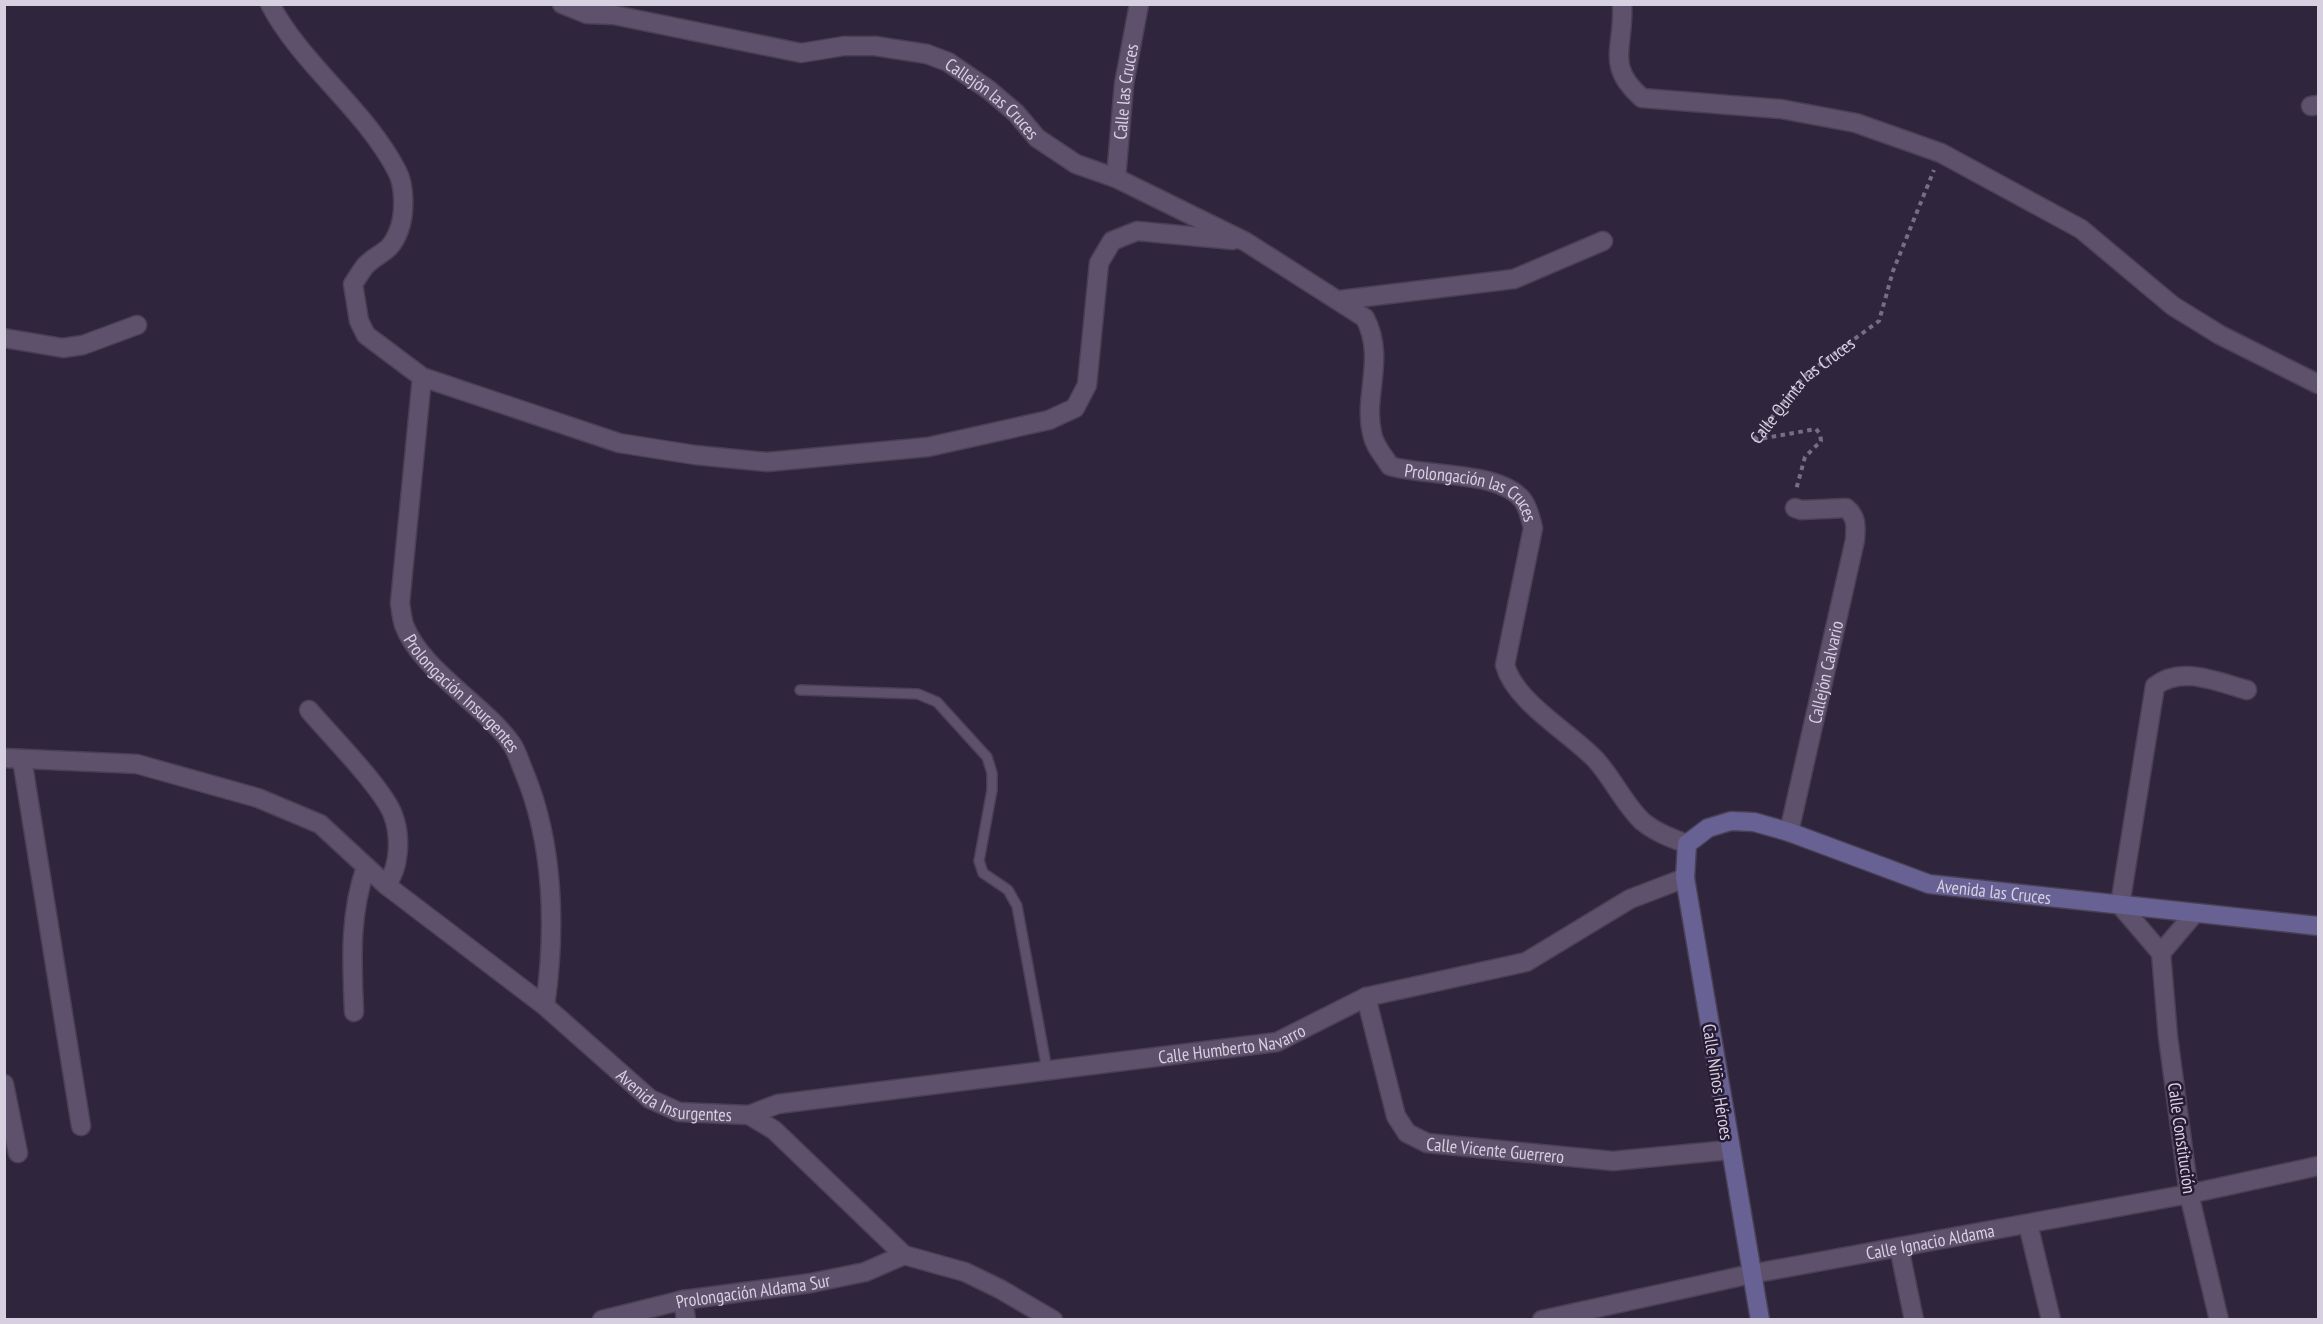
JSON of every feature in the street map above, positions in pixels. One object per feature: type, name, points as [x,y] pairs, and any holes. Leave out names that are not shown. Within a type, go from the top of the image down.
[{"type":"street","points":[[270,4],[279,22],[350,104],[398,173],[403,199],[399,230],[386,253],[366,265],[353,285],[355,304],[366,335],[422,377],[619,443],[695,455],[767,462],[928,447],[1049,420],[1075,408],[1087,385],[1099,263],[1112,241],[1137,231],[1245,242]]},
{"type":"street","name":"Callejón las Cruces","points":[[562,4],[587,14],[614,15],[801,53],[844,46],[876,46],[927,54],[948,62],[989,90],[1016,113],[1037,138],[1076,164],[1116,178],[1245,242],[1340,300],[1365,318],[1371,331]]},
{"type":"street","name":"Calle las Cruces","points":[[1116,178],[1124,84],[1139,4]]},
{"type":"street","points":[[1622,4],[1623,21],[1617,63],[1627,85],[1642,98],[1781,109],[1856,123],[1941,153],[2081,229],[2174,306],[2220,335],[2319,384]]},
{"type":"street","points":[[1340,300],[1514,279],[1603,241]]},
{"type":"street","points":[[4,338],[63,348],[83,345],[138,325]]},
{"type":"street","name":"Prolongación las Cruces","points":[[1371,331],[1375,350],[1372,433],[1390,466],[1409,472],[1501,484],[1509,487],[1523,501],[1528,512],[1533,528],[1505,665],[1509,679],[1519,693],[1594,759],[1641,819],[1658,832],[1687,844]]},
{"type":"street","name":"Prolongación Insurgentes","points":[[422,377],[400,603],[405,626],[422,654],[512,744],[527,780],[539,816],[551,908],[552,949],[546,1006]]},
{"type":"street","name":"Callejón Calvario","points":[[1789,832],[1855,540],[1856,524],[1853,514],[1846,508],[1801,510],[1795,508]]},
{"type":"street","points":[[2194,914],[2161,953],[2120,905],[2155,686],[2166,678],[2185,674],[2247,690]]},
{"type":"street","points":[[309,710],[382,797],[393,815],[397,856],[395,874],[386,885]]},
{"type":"street","points":[[13,758],[81,1126]]},
{"type":"street","name":"Avenida Insurgentes","points":[[13,758],[137,764],[258,798],[320,824],[386,885],[546,1006],[650,1099],[679,1112],[749,1115],[774,1130],[904,1255],[965,1272],[1000,1289],[1053,1320]]},
{"type":"street","name":"Avenida las Cruces","points":[[1687,844],[1708,828],[1731,821],[1754,822],[1789,832],[1929,884],[2319,926]]},
{"type":"street","name":"Calle Niños Héroes","points":[[1687,844],[1685,878],[1760,1320]]},
{"type":"street","points":[[354,1012],[351,944],[356,895],[366,867]]},
{"type":"street","name":"Calle Humberto Navarro","points":[[749,1115],[778,1104],[1277,1042],[1366,997],[1526,962],[1630,899],[1685,878]]},
{"type":"street","name":"Calle Constitución","points":[[2161,953],[2168,1037],[2188,1194],[2220,1320]]},
{"type":"street","name":"Calle Vicente Guerrero","points":[[1366,997],[1396,1116],[1407,1133],[1427,1143],[1613,1161],[1730,1150]]},
{"type":"street","points":[[4,1084],[18,1153]]},
{"type":"street","name":"Calle Ignacio Aldama","points":[[1542,1320],[1751,1274],[2188,1194],[2319,1166]]},
{"type":"street","points":[[2028,1224],[2051,1320]]},
{"type":"street","points":[[1899,1247],[1914,1320]]},
{"type":"street","name":"Prolongación Aldama Sur","points":[[602,1320],[683,1300],[811,1284],[865,1272],[904,1255]]},
{"type":"street","points":[[683,1300],[686,1320]]},
{"type":"lane","points":[[800,690],[918,694],[937,702],[987,757],[992,773],[992,790],[979,861],[983,873],[1008,890],[1017,906],[1047,1070]]},
{"type":"path","name":"Calle Quinta las Cruces","points":[[1795,508],[1793,501],[1805,457],[1821,441],[1820,434],[1816,429],[1754,440],[1804,376],[1879,321],[1893,271],[1941,153]]}]
